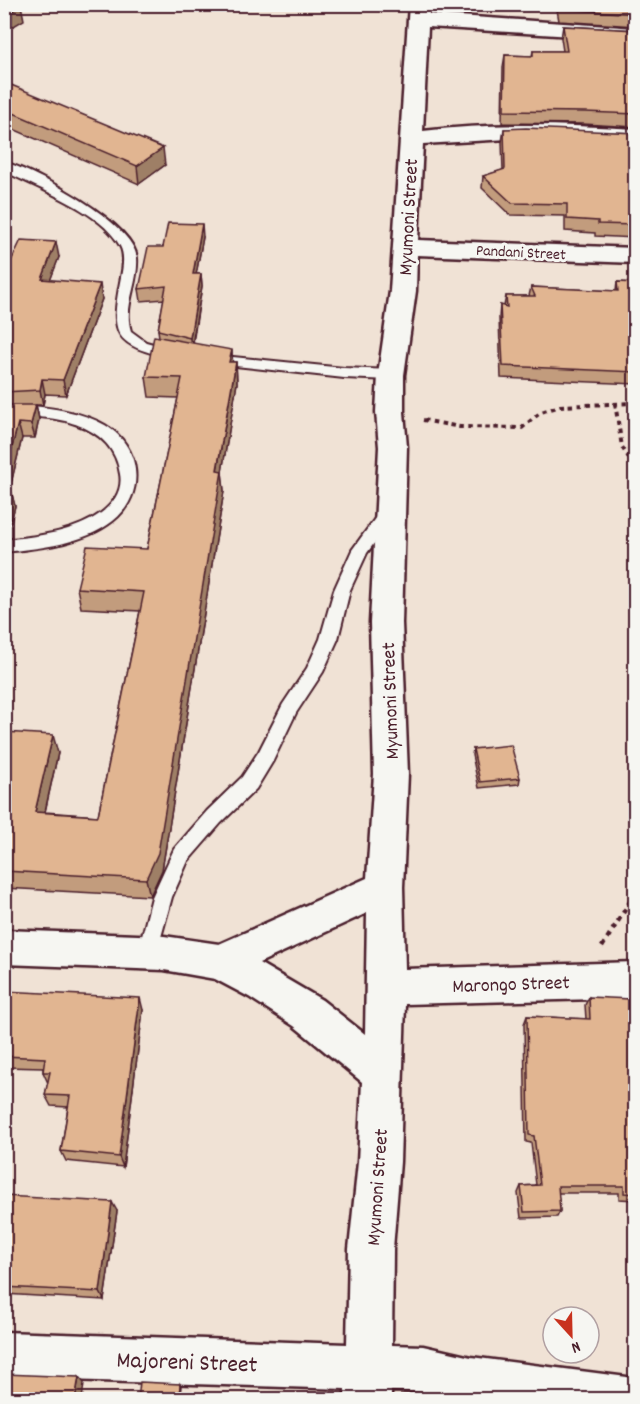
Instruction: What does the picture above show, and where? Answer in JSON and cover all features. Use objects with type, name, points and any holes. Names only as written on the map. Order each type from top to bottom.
[{"type":"street","points":[[419,12],[636,34]]},
{"type":"street","name":"Myumoni Street","points":[[368,1383],[371,1249],[379,1161],[386,987],[385,887],[392,774],[386,623],[393,447],[390,412],[391,375],[397,340],[406,248],[419,12]]},
{"type":"street","points":[[412,139],[520,130],[636,136]]},
{"type":"street","name":"Pandani Street","points":[[406,248],[506,249],[636,256]]},
{"type":"street","points":[[220,962],[385,887]]},
{"type":"street","points":[[4,947],[148,952],[220,962],[263,984],[308,1013],[381,1072]]},
{"type":"street","name":"Marongo Street","points":[[386,987],[636,980]]},
{"type":"street","name":"Majoreni Street","points":[[4,1355],[368,1383],[423,1369],[471,1380],[627,1400]]},
{"type":"lane","points":[[4,166],[89,211],[113,228],[127,245],[130,256],[121,317],[128,339],[152,350],[194,357],[344,373],[391,375]]},
{"type":"lane","points":[[4,413],[28,411],[55,413],[75,419],[110,435],[120,448],[128,466],[131,483],[128,493],[119,504],[97,524],[69,533],[4,546]]},
{"type":"lane","points":[[148,952],[162,897],[181,855],[214,817],[249,783],[266,756],[289,709],[314,672],[328,639],[342,590],[360,550],[391,509]]},
{"type":"path","points":[[615,403],[616,428],[624,454],[636,470]]},
{"type":"path","points":[[390,412],[460,427],[522,428],[550,408],[581,404],[636,403]]},
{"type":"path","points":[[577,981],[636,892]]},
{"type":"building","points":[[4,4],[19,4],[21,5],[4,16]]},
{"type":"building","points":[[560,4],[636,4],[636,14],[561,9]]},
{"type":"building","points":[[563,26],[636,30],[636,114],[504,111],[505,55],[533,56],[533,51],[567,51]]},
{"type":"building","points":[[4,82],[163,148],[137,166],[4,109]]},
{"type":"building","points":[[504,129],[636,133],[636,225],[598,224],[598,221],[567,219],[567,204],[512,203],[483,176],[505,169]]},
{"type":"building","points":[[168,223],[202,224],[193,274],[201,274],[190,338],[158,330],[166,286],[139,289],[148,247],[163,247]]},
{"type":"building","points":[[21,240],[56,242],[42,279],[100,284],[63,380],[42,379],[40,390],[4,392],[4,276]]},
{"type":"building","points":[[617,282],[636,283],[636,372],[503,366],[500,305],[507,307],[506,296],[535,296],[531,287],[618,291]]},
{"type":"building","points":[[154,336],[232,350],[229,362],[236,362],[217,470],[222,471],[158,853],[146,879],[4,871],[4,732],[53,735],[35,812],[98,816],[144,592],[77,588],[87,546],[147,549],[182,378],[146,377]]},
{"type":"building","points":[[4,405],[36,405],[31,424],[18,423],[4,479]]},
{"type":"building","points":[[4,487],[6,487],[5,491],[11,491],[4,516]]},
{"type":"building","points":[[511,745],[520,778],[480,782],[473,749]]},
{"type":"building","points":[[4,991],[140,998],[119,1157],[61,1151],[70,1096],[45,1095],[50,1072],[43,1072],[45,1058],[4,1056]]},
{"type":"building","points":[[589,997],[630,999],[636,1068],[636,1194],[624,1193],[624,1186],[558,1186],[560,1211],[524,1212],[521,1186],[540,1185],[534,1136],[529,1135],[527,1016],[590,1019]]},
{"type":"building","points":[[4,1196],[112,1202],[100,1292],[4,1287]]},
{"type":"building","points":[[4,1374],[79,1377],[75,1400],[4,1400]]},
{"type":"building","points":[[140,1382],[180,1384],[179,1400],[138,1400]]}]
